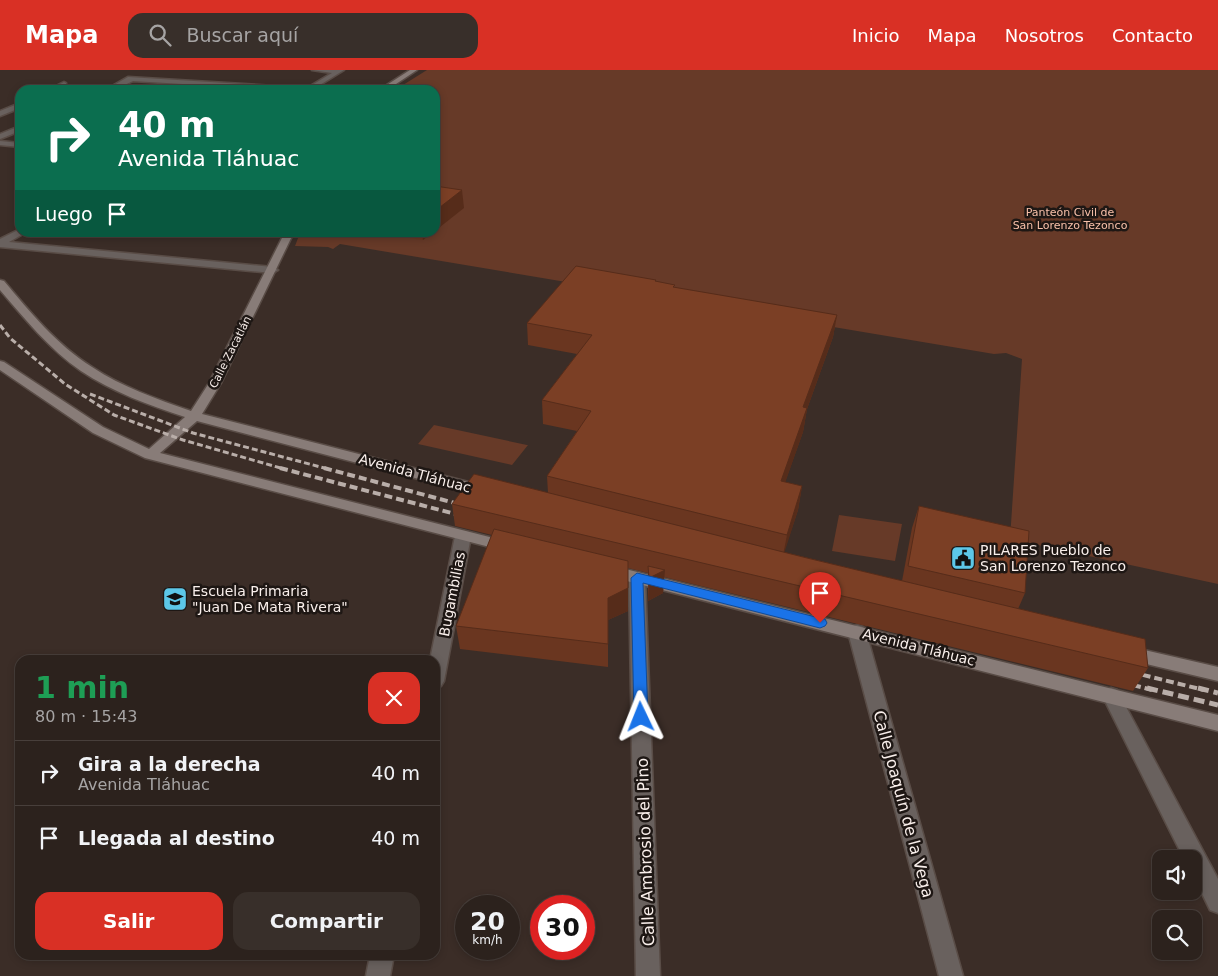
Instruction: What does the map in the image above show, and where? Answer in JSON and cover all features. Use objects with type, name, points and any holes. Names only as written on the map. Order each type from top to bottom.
[{"type":"main road","points":[[390,85],[414,70]]},
{"type":"main road","name":"Calle Zacatlán","points":[[150,455],[194,416],[215,383],[273,270],[288,237]]},
{"type":"main road","name":"Avenida Tláhuac","points":[[0,283],[56,345],[100,378],[160,404],[194,416],[495,494]]},
{"type":"main road","points":[[0,365],[98,430],[150,455],[521,550]]},
{"type":"main road","name":"Avenida Tláhuac","points":[[598,568],[1218,723]]},
{"type":"main road","points":[[1117,651],[1218,674]]},
{"type":"street","points":[[315,70],[340,71]]},
{"type":"street","points":[[317,85],[340,71]]},
{"type":"street","points":[[118,85],[131,79],[232,85]]},
{"type":"street","points":[[171,81],[171,85]]},
{"type":"street","points":[[0,114],[15,107]]},
{"type":"street","points":[[0,137],[15,130]]},
{"type":"street","points":[[0,143],[15,144]]},
{"type":"street","points":[[0,244],[15,235]]},
{"type":"street","points":[[0,244],[273,270]]},
{"type":"street","name":"Bugambilias","points":[[440,655],[463,536]]},
{"type":"street","name":"Calle Ambrosio del Pino","points":[[637,578],[648,976]]},
{"type":"street","name":"Calle Joaquín de la Vega","points":[[857,632],[951,976]]},
{"type":"street","points":[[1111,695],[1218,902]]},
{"type":"street","points":[[378,976],[381,960]]},
{"type":"green space","name":"Panteón Civil de San Lorenzo Tezonco","points":[[427,70],[1218,70],[1218,584],[1010,539],[1022,359],[1006,353],[994,354],[340,244],[333,249],[328,247],[295,246],[298,237],[440,237],[440,85],[403,85]]},
{"type":"green space","points":[[434,425],[528,445],[512,465],[418,444]]},
{"type":"green space","points":[[839,515],[902,524],[895,561],[832,551]]},
{"type":"building","points":[[440,187],[462,190],[440,207]]},
{"type":"building","points":[[576,266],[656,280],[675,285],[673,287],[837,315],[803,407],[807,408],[781,481],[802,486],[787,535],[547,476],[591,411],[542,400],[592,335],[527,323]]},
{"type":"building","points":[[474,474],[807,558],[1145,639],[1148,668],[452,504]]},
{"type":"building","points":[[919,506],[1029,531],[1025,593],[908,566]]},
{"type":"building","points":[[494,529],[628,561],[628,588],[608,598],[608,644],[456,626]]},
{"type":"building","points":[[648,566],[665,570],[649,578]]},
{"type":"railway","points":[[0,325],[10,338],[65,384],[114,415],[183,440],[284,469]]},
{"type":"railway","points":[[90,394],[193,433],[328,469]]},
{"type":"railway","points":[[280,468],[463,516]]},
{"type":"railway","points":[[324,468],[466,506]]},
{"type":"railway","points":[[1131,672],[1204,690]]},
{"type":"railway","points":[[1133,685],[1152,690]]},
{"type":"railway","points":[[1147,688],[1218,705]]},
{"type":"railway","points":[[1198,688],[1218,693]]},
{"type":"place","name":"PILARES Pueblo de San Lorenzo Tezonco","points":[[963,558]]},
{"type":"place","name":"Escuela Primaria \"Juan De Mata Rivera\"","points":[[175,599]]},
{"type":"route","points":[[641,717],[637,578],[820,623]]}]
